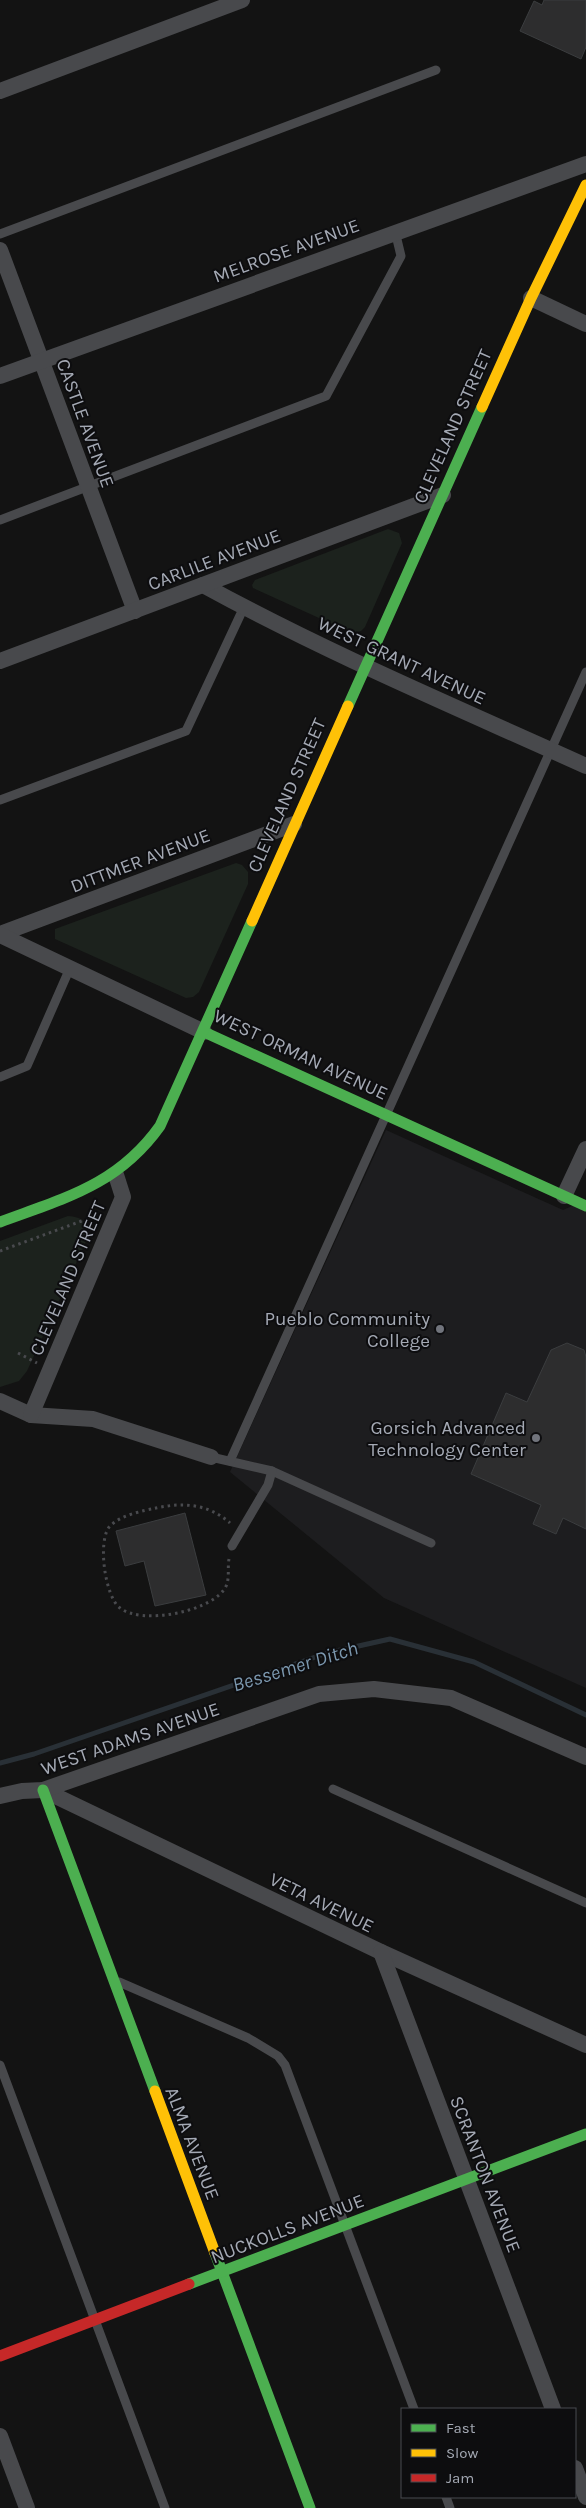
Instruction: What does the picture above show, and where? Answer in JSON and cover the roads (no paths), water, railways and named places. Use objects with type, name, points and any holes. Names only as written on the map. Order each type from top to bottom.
[{"type":"street","points":[[0,91],[242,0]]},
{"type":"street","name":"MELROSE AVENUE","points":[[0,376],[395,231],[586,164]]},
{"type":"street","name":"CLEVELAND STREET","points":[[31,1415],[123,1197],[116,1175],[149,1145],[160,1126],[204,1032],[294,824],[531,298],[586,185]]},
{"type":"street","name":"CASTLE AVENUE","points":[[0,250],[135,611]]},
{"type":"street","points":[[531,298],[586,324]]},
{"type":"street","name":"CARLILE AVENUE","points":[[0,661],[443,495]]},
{"type":"street","name":"WEST GRANT AVENUE","points":[[203,585],[366,666],[586,766]]},
{"type":"street","name":"DITTMER AVENUE","points":[[0,934],[294,824]]},
{"type":"street","name":"WEST ORMAN AVENUE","points":[[0,934],[204,1032],[586,1206]]},
{"type":"street","points":[[564,1196],[586,1148]]},
{"type":"street","points":[[0,1222],[86,1190],[116,1175]]},
{"type":"street","points":[[0,1401],[31,1415],[93,1418],[211,1457]]},
{"type":"street","name":"WEST ADAMS AVENUE","points":[[0,1796],[22,1791],[43,1790],[319,1694],[374,1689],[451,1698],[586,1757]]},
{"type":"street","name":"VETA AVENUE","points":[[43,1790],[381,1952],[586,2045]]},
{"type":"street","name":"ALMA AVENUE","points":[[43,1790],[310,2508]]},
{"type":"street","name":"SCRANTON AVENUE","points":[[381,1952],[553,2408]]},
{"type":"street","name":"NUCKOLLS AVENUE","points":[[0,2356],[586,2134]]},
{"type":"street","points":[[0,2436],[27,2508]]},
{"type":"street","points":[[576,2471],[586,2498]]},
{"type":"lane","points":[[0,234],[436,70]]},
{"type":"lane","points":[[0,520],[326,396],[401,256],[395,231]]},
{"type":"lane","points":[[0,800],[186,731],[244,607]]},
{"type":"lane","points":[[230,1461],[586,672]]},
{"type":"lane","points":[[0,1077],[28,1066],[70,968]]},
{"type":"lane","points":[[211,1457],[272,1471],[431,1543]]},
{"type":"lane","points":[[232,1546],[268,1485],[272,1471]]},
{"type":"lane","points":[[333,1789],[586,1903]]},
{"type":"lane","points":[[112,1979],[248,2038],[278,2056],[285,2065],[295,2086],[414,2408]]},
{"type":"lane","points":[[0,2066],[165,2508]]},
{"type":"waterway","name":"Bessemer Ditch","points":[[0,1763],[34,1754],[327,1653],[390,1639],[474,1662],[586,1715]]},
{"type":"place","name":"Pueblo Community College","points":[[440,1329]]},
{"type":"place","name":"Gorsich Advanced Technology Center","points":[[536,1438]]}]
